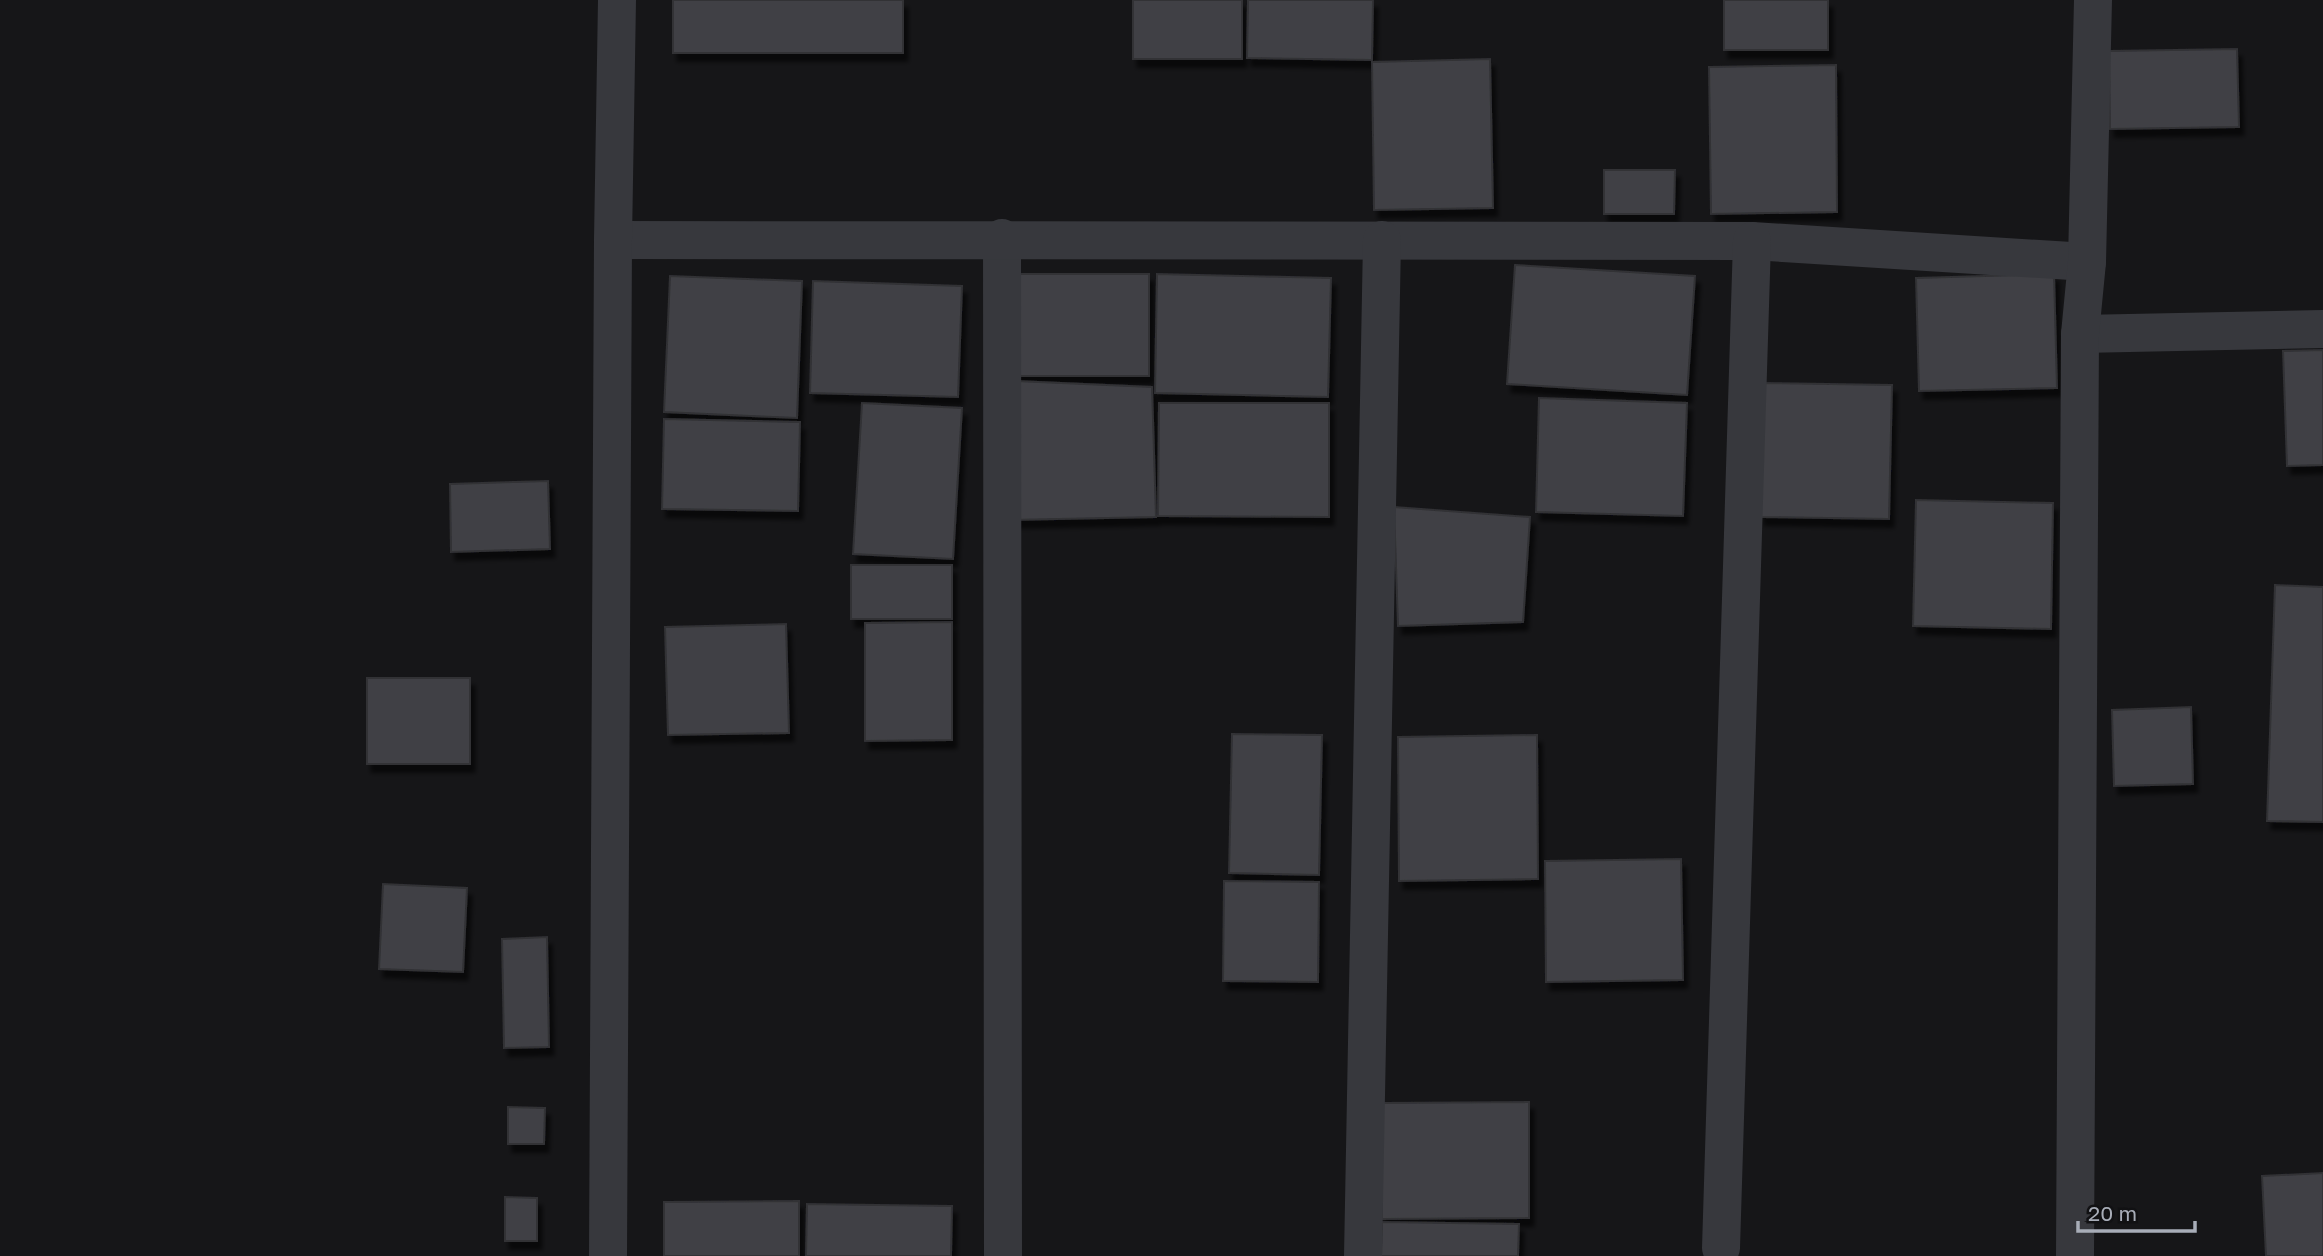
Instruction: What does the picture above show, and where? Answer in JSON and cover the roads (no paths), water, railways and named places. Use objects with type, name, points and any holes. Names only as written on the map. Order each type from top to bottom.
[{"type":"street","points":[[608,1256],[612,240],[617,0]]},
{"type":"street","points":[[2075,1256],[2080,334],[2087,262],[2092,0]]},
{"type":"street","points":[[1002,239],[1003,1256]]},
{"type":"street","points":[[612,240],[1752,241],[2087,262]]},
{"type":"street","points":[[1363,1256],[1382,240]]},
{"type":"street","points":[[1721,1248],[1752,241]]},
{"type":"street","points":[[2080,334],[2323,329]]}]
